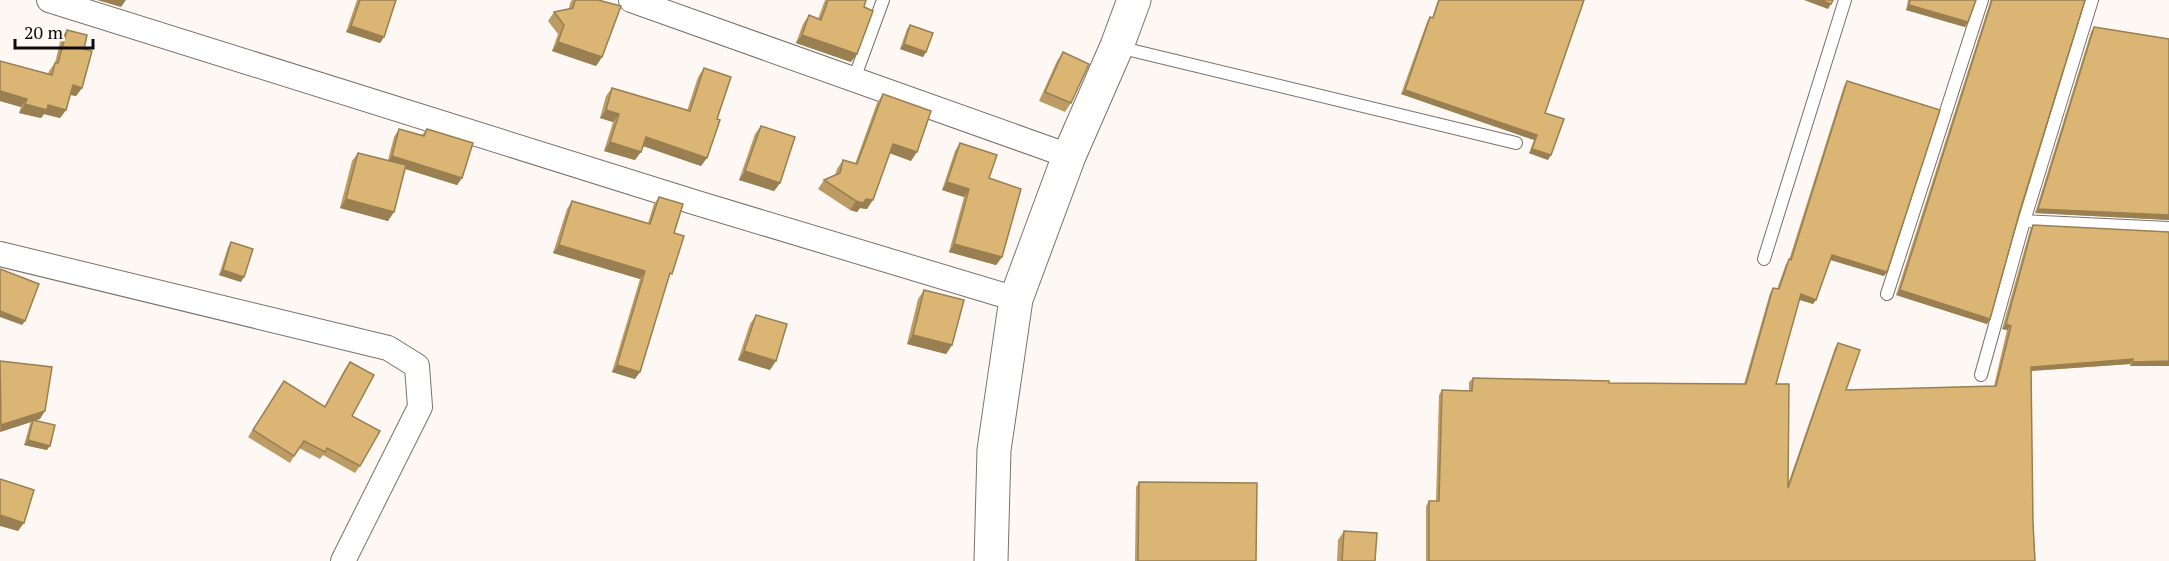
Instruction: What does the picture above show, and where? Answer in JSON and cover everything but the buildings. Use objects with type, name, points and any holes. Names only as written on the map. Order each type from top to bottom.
[{"type":"street","points":[[49,0],[697,203],[1016,299]]},
{"type":"street","points":[[631,0],[664,6],[855,79],[1070,156]]},
{"type":"street","points":[[991,561],[994,450],[1016,299],[1070,156],[1134,0]]},
{"type":"street","points":[[0,254],[388,348],[417,366],[420,407],[343,561]]},
{"type":"lane","points":[[855,79],[883,0]]},
{"type":"lane","points":[[1764,259],[1845,0]]},
{"type":"lane","points":[[1887,294],[1982,0]]},
{"type":"lane","points":[[1981,375],[2024,221],[2092,0]]},
{"type":"lane","points":[[1117,46],[1516,143]]},
{"type":"lane","points":[[2024,221],[2169,228]]}]
